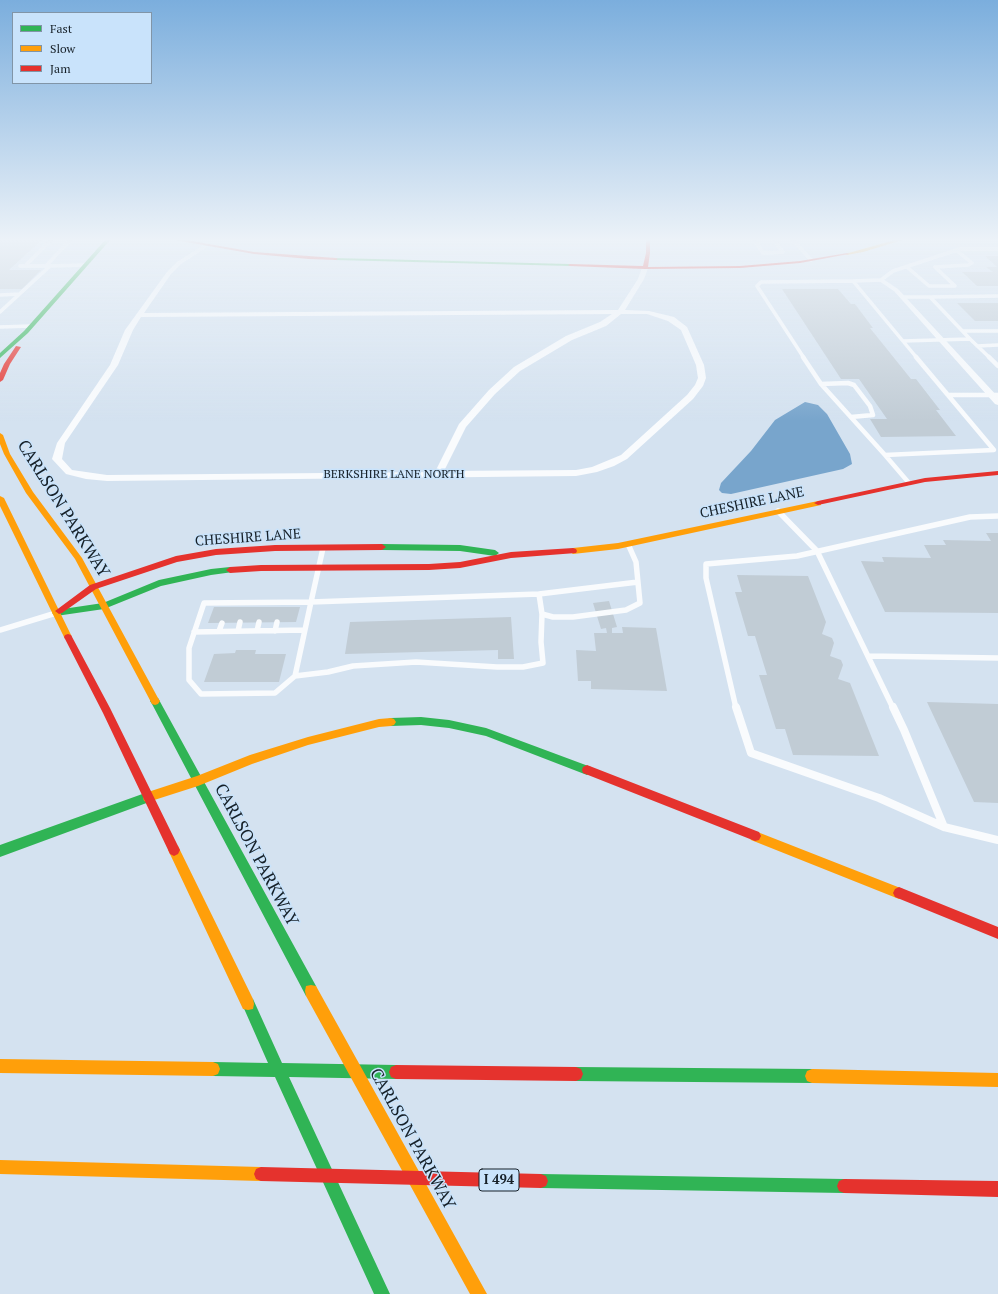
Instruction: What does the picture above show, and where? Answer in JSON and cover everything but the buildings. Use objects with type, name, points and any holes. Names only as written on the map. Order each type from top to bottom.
[{"type":"main road","points":[[0,356],[29,329],[56,299]]},
{"type":"main road","points":[[0,380],[7,364],[29,329]]},
{"type":"main road","name":"CARLSON PARKWAY","points":[[0,435],[7,454],[30,493],[78,558],[298,968],[480,1294]]},
{"type":"main road","name":"CHESHIRE LANE","points":[[56,613],[104,606],[159,583],[204,573],[261,568],[460,565],[512,555],[566,552],[628,544],[909,483],[969,475],[998,473]]},
{"type":"main road","points":[[0,498],[56,613],[107,711],[229,963],[382,1294]]},
{"type":"main road","name":"CHESHIRE LANE","points":[[56,613],[93,587],[148,567],[192,555],[254,549],[323,548],[460,548],[512,555]]},
{"type":"main road","points":[[0,851],[149,797],[198,781],[250,760],[336,733],[387,723],[421,721],[449,724],[486,732],[514,742],[686,808],[998,933]]},
{"type":"main road","points":[[0,1066],[459,1073],[901,1077],[998,1080]]},
{"type":"main road","name":"I 494","points":[[0,1167],[593,1182],[998,1188]]},
{"type":"street","points":[[139,315],[150,299]]},
{"type":"street","points":[[438,475],[462,426],[479,405],[503,381],[517,369],[543,352],[569,338],[603,324],[620,312],[628,299]]},
{"type":"street","points":[[904,299],[995,395],[998,402]]},
{"type":"street","points":[[139,315],[620,312]]},
{"type":"street","name":"BERKSHIRE LANE NORTH","points":[[139,315],[129,330],[114,365],[61,443],[58,459],[69,472],[86,476],[107,478],[567,474],[594,470],[624,457],[635,448],[694,393],[702,378],[700,365],[684,329],[675,320],[652,313],[620,312]]},
{"type":"lane","points":[[0,312],[13,299]]},
{"type":"lane","points":[[766,299],[821,384],[909,483]]},
{"type":"lane","points":[[868,299],[994,450],[885,455]]},
{"type":"lane","points":[[932,299],[998,366]]},
{"type":"lane","points":[[0,327],[29,329]]},
{"type":"lane","points":[[963,331],[998,331]]},
{"type":"lane","points":[[903,341],[970,339]]},
{"type":"lane","points":[[977,346],[998,345]]},
{"type":"lane","points":[[821,384],[848,383],[854,385],[870,406],[873,414],[850,417]]},
{"type":"lane","points":[[948,395],[995,395]]},
{"type":"lane","points":[[778,511],[817,551],[904,730],[944,827]]},
{"type":"lane","points":[[998,516],[970,517],[797,556],[706,564],[706,578],[733,699],[751,753],[879,798],[944,827],[998,840]]},
{"type":"lane","points":[[542,614],[553,617],[573,617],[626,610],[640,603],[636,562],[628,544]]},
{"type":"lane","points":[[294,676],[323,548]]},
{"type":"lane","points":[[539,594],[542,614],[541,642],[543,664],[523,667],[497,667],[416,662],[352,666],[328,672],[294,676],[275,693],[201,694],[189,680],[189,648],[204,603],[246,605],[539,594],[638,582]]},
{"type":"lane","points":[[0,630],[56,613]]},
{"type":"lane","points":[[219,632],[222,622]]},
{"type":"lane","points":[[238,631],[240,622]]},
{"type":"lane","points":[[256,631],[259,622]]},
{"type":"lane","points":[[275,631],[277,622]]},
{"type":"lane","points":[[194,632],[304,630]]},
{"type":"lane","points":[[868,656],[998,658]]},
{"type":"water","points":[[805,402],[818,405],[827,414],[850,454],[852,464],[843,469],[731,494],[722,493],[719,490],[721,483],[751,451],[775,420]]},
{"type":"traffic: fast","points":[[0,356],[26,332],[55,299]]},
{"type":"traffic: fast","points":[[382,547],[460,548],[495,553]]},
{"type":"traffic: fast","points":[[56,613],[104,606],[159,583],[211,572],[230,570]]},
{"type":"traffic: fast","points":[[155,701],[311,991]]},
{"type":"traffic: fast","points":[[391,722],[421,721],[449,724],[486,732],[587,770]]},
{"type":"traffic: fast","points":[[0,851],[148,797]]},
{"type":"traffic: fast","points":[[248,1004],[382,1294]]},
{"type":"traffic: fast","points":[[213,1069],[396,1072]]},
{"type":"traffic: fast","points":[[576,1074],[812,1076]]},
{"type":"traffic: fast","points":[[541,1181],[844,1186]]},
{"type":"traffic: slow","points":[[0,435],[7,454],[30,493],[78,558],[155,701]]},
{"type":"traffic: slow","points":[[0,498],[68,637]]},
{"type":"traffic: slow","points":[[573,551],[618,546],[818,503]]},
{"type":"traffic: slow","points":[[148,797],[198,781],[250,760],[308,741],[379,723],[391,722]]},
{"type":"traffic: slow","points":[[755,836],[899,893]]},
{"type":"traffic: slow","points":[[174,850],[248,1004]]},
{"type":"traffic: slow","points":[[311,991],[479,1294]]},
{"type":"traffic: slow","points":[[0,1066],[213,1069]]},
{"type":"traffic: slow","points":[[812,1076],[998,1080]]},
{"type":"traffic: slow","points":[[0,1167],[261,1174]]},
{"type":"traffic: jam","points":[[0,380],[7,364],[18,347]]},
{"type":"traffic: jam","points":[[818,503],[925,480],[998,473]]},
{"type":"traffic: jam","points":[[59,611],[93,587],[176,559],[216,552],[275,548],[382,547]]},
{"type":"traffic: jam","points":[[230,570],[261,568],[429,567],[460,565],[511,555],[573,551]]},
{"type":"traffic: jam","points":[[68,637],[107,711],[174,850]]},
{"type":"traffic: jam","points":[[587,770],[755,836]]},
{"type":"traffic: jam","points":[[899,893],[998,933]]},
{"type":"traffic: jam","points":[[396,1072],[576,1074]]},
{"type":"traffic: jam","points":[[261,1174],[541,1181]]},
{"type":"traffic: jam","points":[[844,1186],[998,1189]]}]
